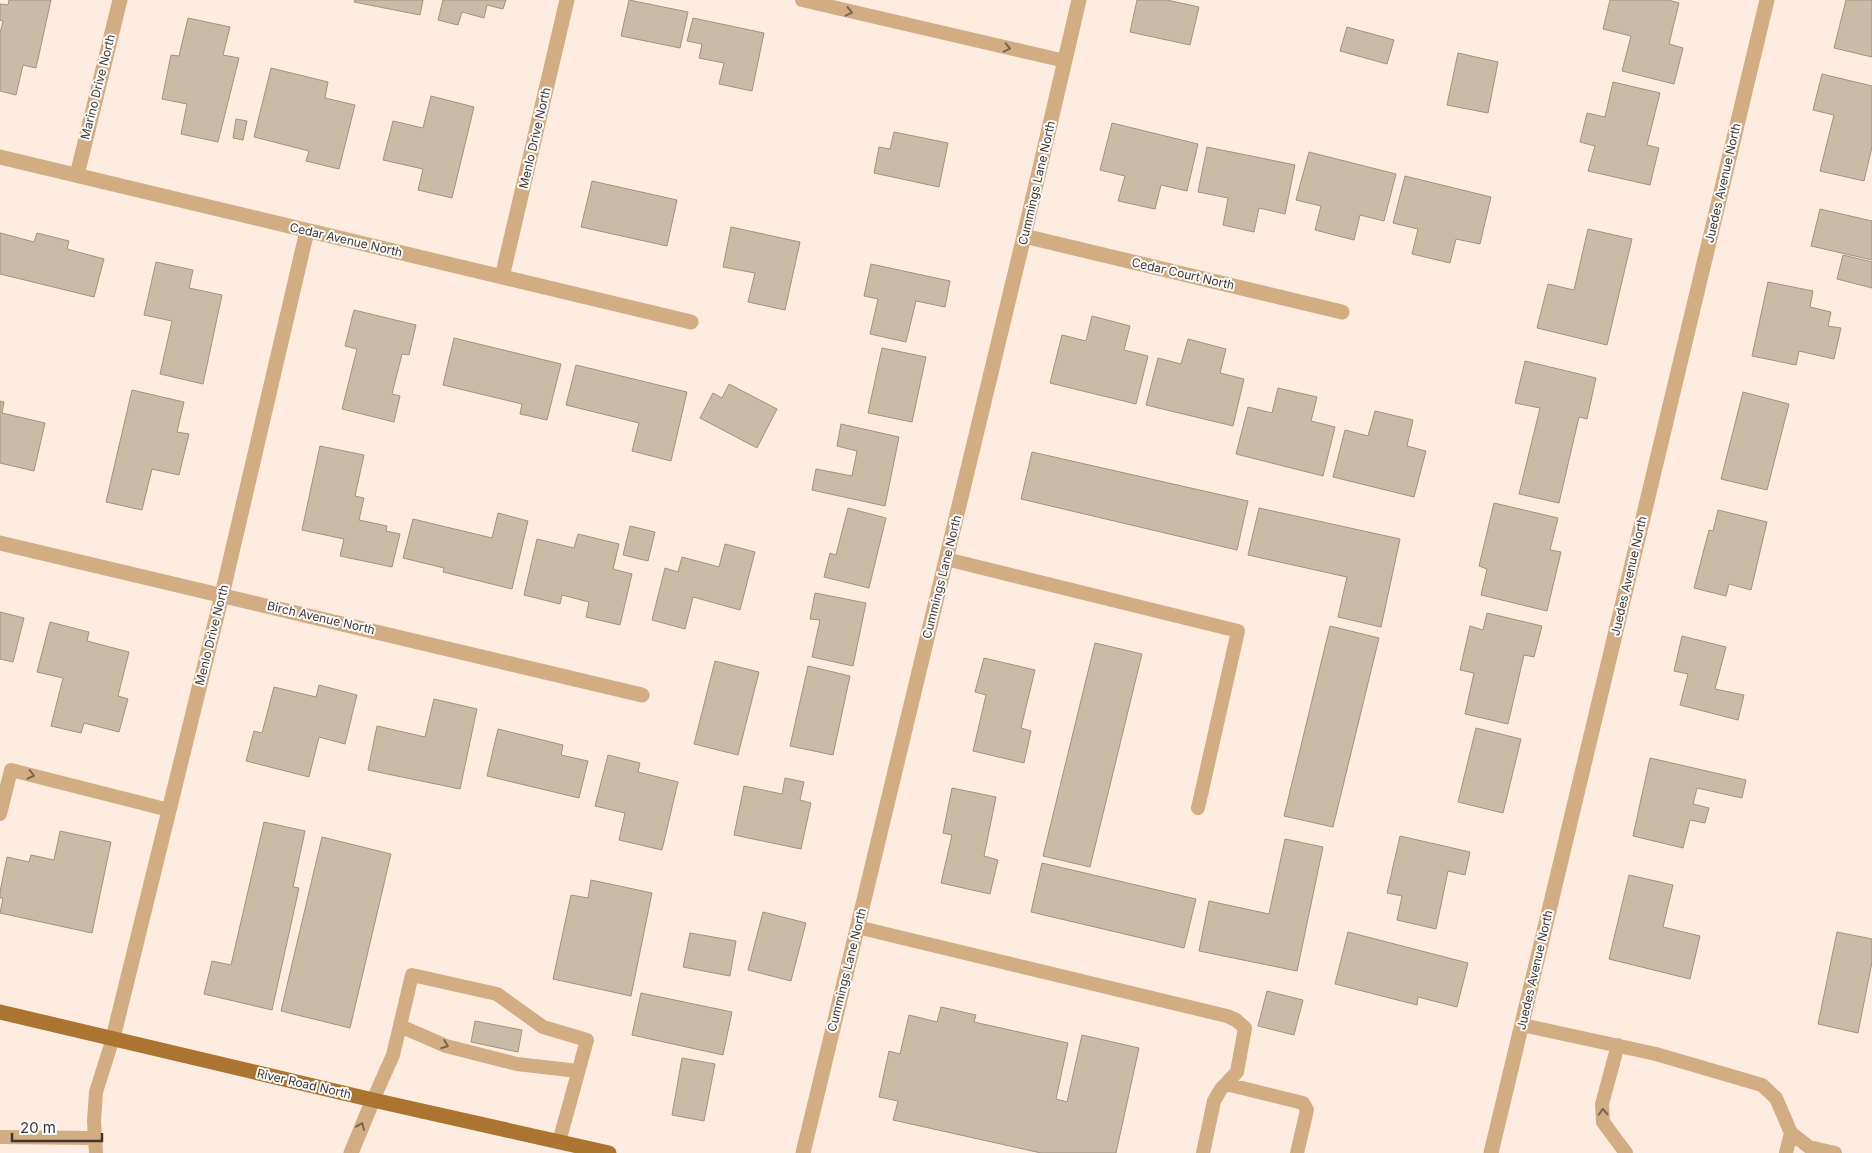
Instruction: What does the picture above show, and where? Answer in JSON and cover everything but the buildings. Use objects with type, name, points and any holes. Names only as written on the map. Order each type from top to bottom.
[{"type":"main road","name":"River Road North","points":[[0,1012],[373,1100],[609,1153]]},
{"type":"street","name":"Marino Drive North","points":[[77,175],[120,0]]},
{"type":"street","name":"Menlo Drive North","points":[[502,277],[567,0]]},
{"type":"street","name":"Cummings Lane North","points":[[803,1153],[1066,61],[1079,0]]},
{"type":"street","name":"Juedes Avenue North","points":[[1491,1153],[1767,0]]},
{"type":"street","name":"Cedar Avenue North","points":[[0,157],[692,322]]},
{"type":"street","name":"Menlo Drive North","points":[[113,1038],[222,595],[307,231]]},
{"type":"street","name":"Cedar Court North","points":[[1024,236],[1342,312]]},
{"type":"street","name":"Birch Avenue North","points":[[0,543],[642,695]]},
{"type":"street","points":[[350,1153],[373,1100]]},
{"type":"lane","points":[[802,0],[1066,61]]},
{"type":"lane","points":[[946,559],[1238,631],[1198,808]]},
{"type":"lane","points":[[0,814],[11,770],[170,810]]},
{"type":"lane","points":[[857,927],[1227,1016],[1236,1020],[1245,1028],[1237,1072],[1214,1101],[1203,1153]]},
{"type":"lane","points":[[373,1100],[393,1055],[412,975],[497,994],[542,1028],[587,1040],[559,1142]]},
{"type":"lane","points":[[1522,1025],[1656,1054],[1762,1085],[1776,1098],[1791,1133],[1809,1147],[1835,1153]]},
{"type":"lane","points":[[400,1026],[446,1046],[517,1064],[578,1071]]},
{"type":"lane","points":[[96,1153],[94,1121],[96,1092],[113,1038]]},
{"type":"lane","points":[[1618,1045],[1602,1104],[1604,1122],[1626,1153]]},
{"type":"lane","points":[[1226,1084],[1303,1103],[1307,1110],[1297,1153]]},
{"type":"lane","points":[[1786,1153],[1791,1133]]},
{"type":"lane","points":[[6,1137],[95,1138]]}]
